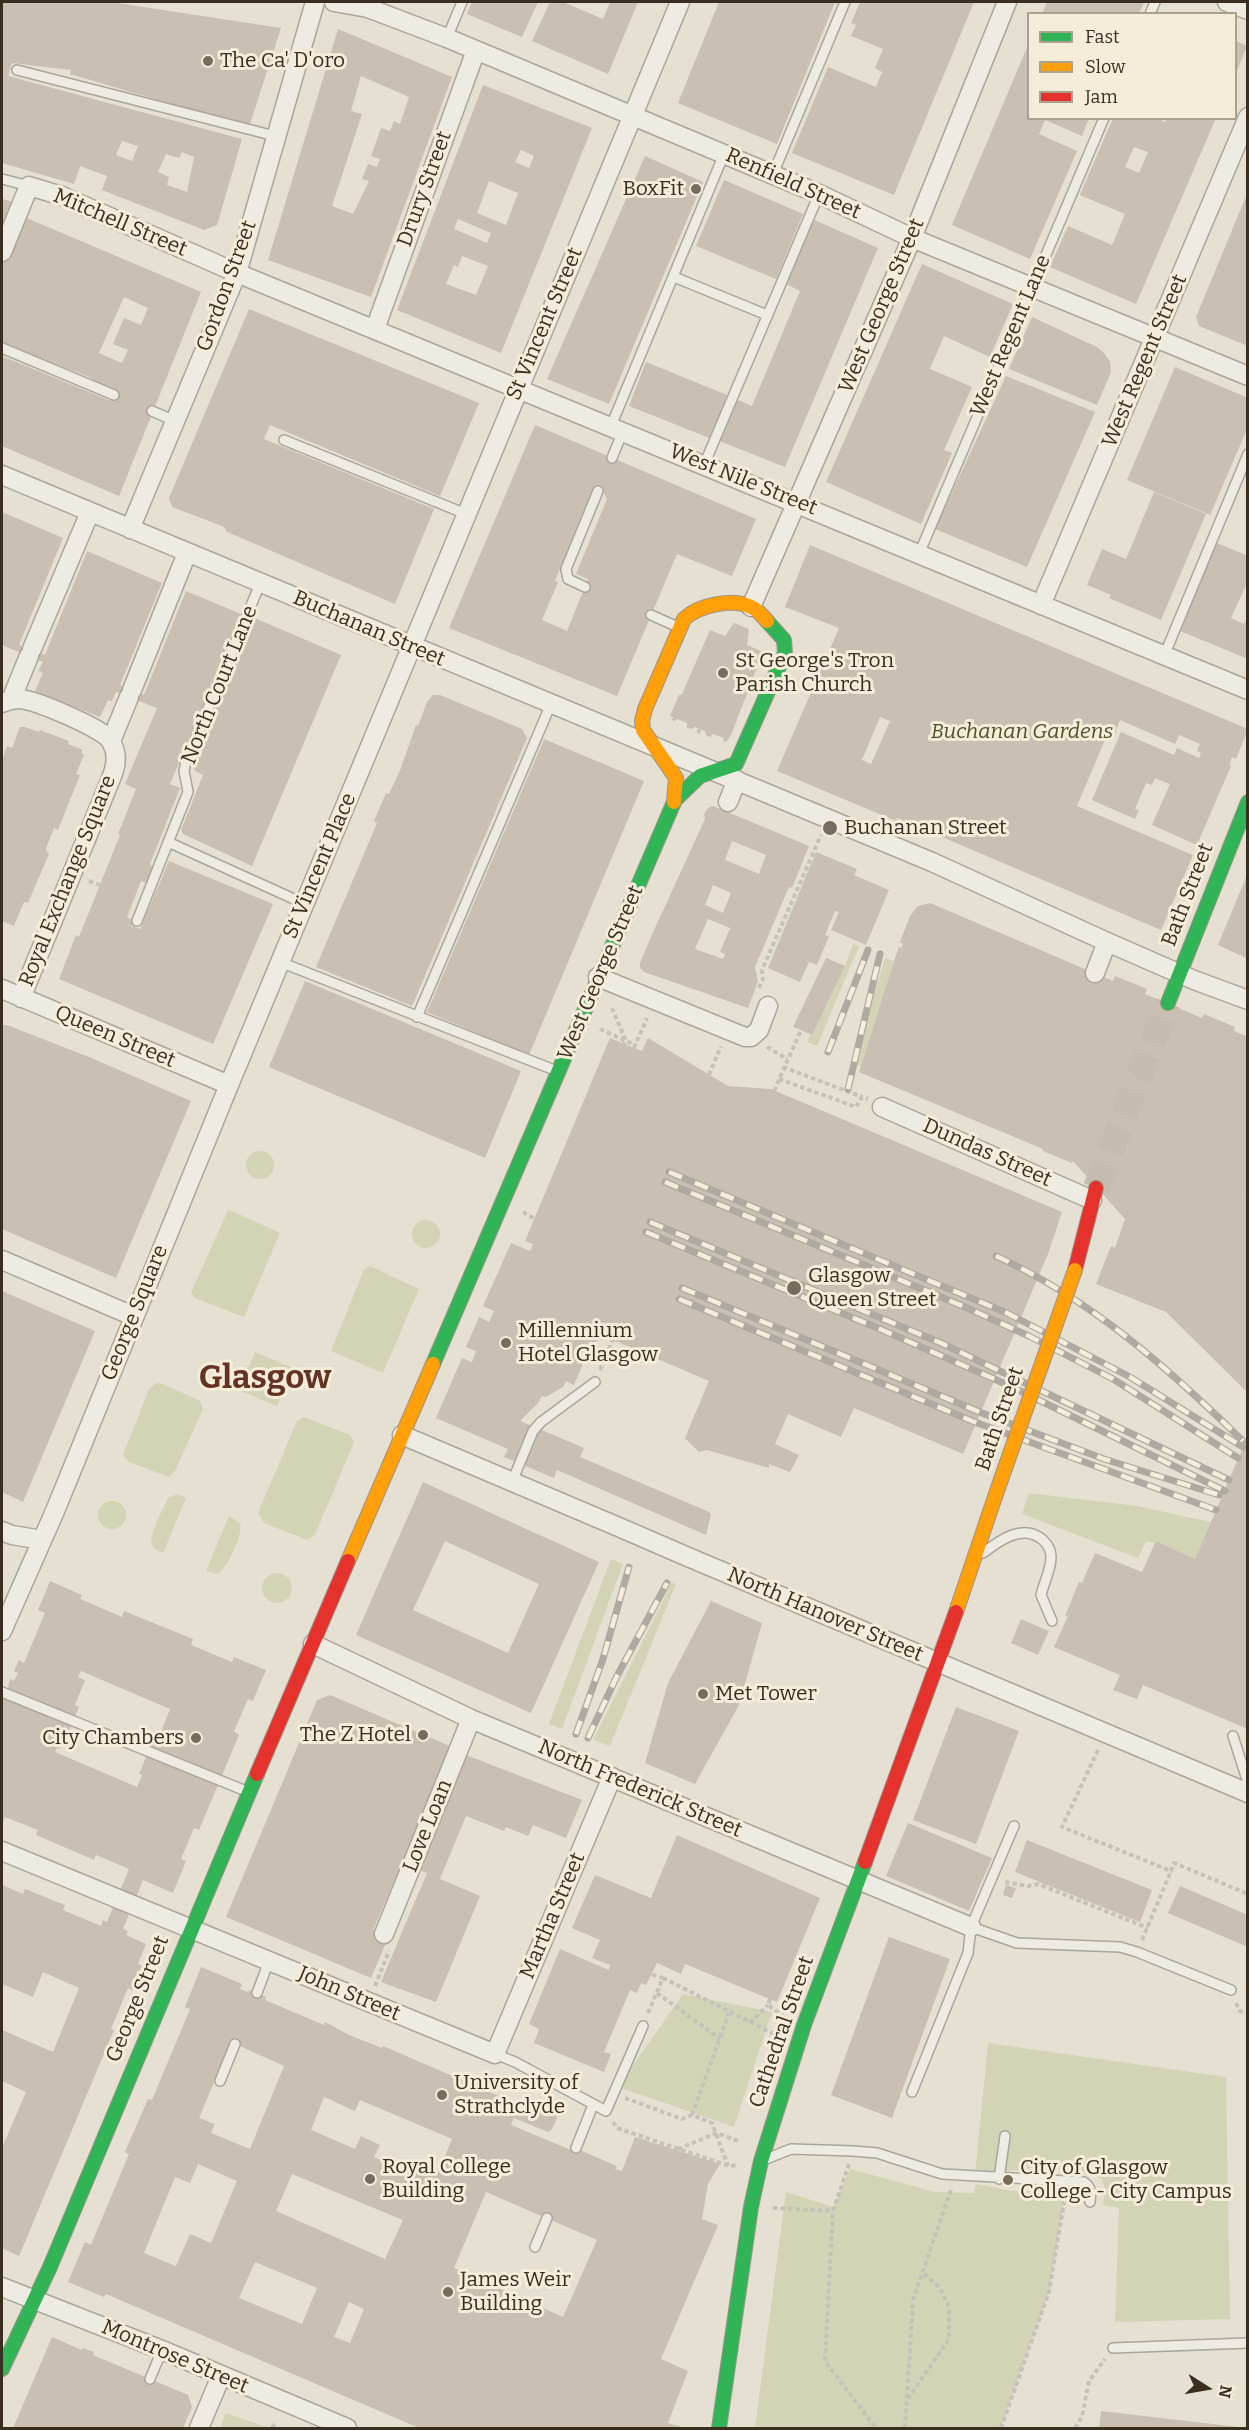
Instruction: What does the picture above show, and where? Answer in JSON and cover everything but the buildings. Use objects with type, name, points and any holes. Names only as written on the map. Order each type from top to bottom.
[{"type":"street","name":"Gordon Street","points":[[130,529],[237,273],[315,2]]},
{"type":"street","name":"Renfield Street","points":[[334,2],[359,6],[447,38],[773,174],[912,238],[1248,376]]},
{"type":"street","name":"St Vincent Street","points":[[411,647],[680,2]]},
{"type":"street","name":"West George Street","points":[[751,607],[912,238],[1007,2]]},
{"type":"street","points":[[1227,2],[1248,10]]},
{"type":"street","name":"Drury Street","points":[[375,328],[476,50]]},
{"type":"street","name":"West Regent Street","points":[[1041,605],[1248,117]]},
{"type":"street","points":[[2,252],[29,186]]},
{"type":"street","name":"Mitchell Street","points":[[29,186],[62,196],[237,273]]},
{"type":"street","name":"West Nile Street","points":[[237,273],[1248,690]]},
{"type":"street","name":"Buchanan Street","points":[[2,475],[828,819],[932,858],[1107,942],[1179,974],[1248,1000]]},
{"type":"street","points":[[6,702],[31,653],[90,512]]},
{"type":"street","points":[[6,702],[21,699],[36,703],[101,731],[111,741],[187,553]]},
{"type":"street","points":[[728,604],[751,607],[784,640],[786,647],[736,764],[726,770],[703,775],[696,779],[675,800],[676,778],[647,739],[643,730],[642,721],[645,709],[689,612],[728,604]]},
{"type":"street","name":"St Vincent Place","points":[[229,1085],[411,647]]},
{"type":"street","name":"Royal Exchange Square","points":[[21,998],[114,770],[115,757],[111,741]]},
{"type":"street","points":[[728,802],[736,780]]},
{"type":"street","name":"West George Street","points":[[402,1435],[675,800]]},
{"type":"street","name":"Bath Street","points":[[1168,1003],[1236,842],[1248,802]]},
{"type":"street","points":[[1095,973],[1107,942]]},
{"type":"street","points":[[598,977],[727,1032],[751,1037],[759,1030],[768,1006]]},
{"type":"street","name":"Queen Street","points":[[2,989],[229,1085]]},
{"type":"street","name":"George Square","points":[[2,1631],[42,1540],[229,1085]]},
{"type":"street","name":"Dundas Street","points":[[882,1107],[1094,1194]]},
{"type":"street","name":"Bath Street","points":[[939,1664],[1075,1270],[1094,1194]]},
{"type":"street","points":[[2,1260],[133,1316]]},
{"type":"street","points":[[313,1644],[402,1435]]},
{"type":"street","name":"North Hanover Street","points":[[402,1435],[1248,1793]]},
{"type":"street","points":[[2,1530],[12,1535],[42,1540]]},
{"type":"street","name":"North Frederick Street","points":[[313,1644],[471,1719],[970,1927]]},
{"type":"street","name":"George Street","points":[[2,2369],[82,2192],[190,1929],[313,1644]]},
{"type":"street","name":"Cathedral Street","points":[[719,2428],[751,2207],[761,2161],[804,2025],[939,1664]]},
{"type":"street","name":"Love Loan","points":[[384,1934],[471,1719]]},
{"type":"street","name":"Martha Street","points":[[495,2054],[612,1777]]},
{"type":"street","name":"John Street","points":[[2,1851],[495,2054]]},
{"type":"street","name":"Montrose Street","points":[[2,2287],[162,2350],[347,2428]]},
{"type":"street","points":[[199,2428],[221,2376]]},
{"type":"lane","points":[[447,38],[462,2]]},
{"type":"lane","points":[[773,174],[846,2]]},
{"type":"lane","points":[[17,70],[275,136]]},
{"type":"lane","name":"West Regent Lane","points":[[919,554],[1103,120]]},
{"type":"lane","points":[[612,458],[617,429],[674,277],[724,154]]},
{"type":"lane","name":"Mitchell Street","points":[[2,179],[29,186]]},
{"type":"lane","points":[[704,465],[819,194]]},
{"type":"lane","points":[[674,277],[767,315]]},
{"type":"lane","points":[[2,348],[114,395]]},
{"type":"lane","points":[[152,411],[175,421]]},
{"type":"lane","points":[[284,440],[466,514]]},
{"type":"lane","points":[[1164,656],[1248,454]]},
{"type":"lane","points":[[585,587],[568,579],[566,569],[598,491]]},
{"type":"lane","name":"North Court Lane","points":[[137,921],[188,792],[184,771],[186,761],[260,584]]},
{"type":"lane","points":[[651,615],[680,628]]},
{"type":"lane","points":[[417,1017],[551,704]]},
{"type":"lane","points":[[168,842],[305,904]]},
{"type":"lane","points":[[280,962],[559,1071]]},
{"type":"lane","points":[[512,1482],[533,1431],[541,1422],[595,1382]]},
{"type":"lane","points":[[974,1559],[1008,1535],[1025,1533],[1042,1539],[1051,1553],[1051,1561],[1041,1594],[1052,1621]]},
{"type":"lane","points":[[2,1692],[249,1792]]},
{"type":"lane","points":[[1233,1736],[1248,1784]]},
{"type":"lane","points":[[912,2092],[968,1953],[970,1927],[1014,1826]]},
{"type":"lane","points":[[970,1927],[1017,1943],[1049,1946],[1107,1946],[1137,1952],[1231,1990]]},
{"type":"lane","points":[[257,1993],[269,1961]]},
{"type":"lane","points":[[606,2111],[643,2026]]},
{"type":"lane","points":[[220,2081],[235,2044]]},
{"type":"lane","name":"John Street","points":[[495,2054],[515,2062],[606,2111]]},
{"type":"lane","points":[[576,2148],[593,2105]]},
{"type":"lane","points":[[999,2178],[1005,2136]]},
{"type":"lane","points":[[761,2161],[791,2149],[877,2153],[942,2174],[1084,2182],[1089,2186],[1091,2192],[1090,2202]]},
{"type":"lane","points":[[535,2247],[547,2218]]},
{"type":"lane","points":[[1113,2349],[1248,2343]]},
{"type":"lane","points":[[150,2379],[162,2350]]},
{"type":"path","points":[[768,1006],[754,1000],[763,979],[762,970],[828,819]]},
{"type":"path","points":[[774,1091],[801,1030]]},
{"type":"path","points":[[709,1075],[727,1032]]},
{"type":"path","points":[[1074,1032],[1118,1064],[1187,1123],[1248,1204]]},
{"type":"path","points":[[610,1034],[635,1046],[639,1038]]},
{"type":"path","points":[[783,1067],[882,1107]]},
{"type":"path","points":[[779,1079],[856,1107],[862,1097]]},
{"type":"path","points":[[595,1382],[626,1310]]},
{"type":"path","points":[[1106,1733],[1062,1827],[1171,1871]]},
{"type":"path","points":[[1137,1952],[1174,1863],[1248,1894]]},
{"type":"path","points":[[1006,1882],[1028,1886],[1038,1884],[1148,1928]]},
{"type":"path","points":[[378,1979],[386,1960]]},
{"type":"path","points":[[651,1974],[774,2034]]},
{"type":"path","points":[[643,2026],[663,1978]]},
{"type":"path","points":[[657,1993],[720,2039]]},
{"type":"path","points":[[750,2023],[768,2005],[770,1999]]},
{"type":"path","points":[[768,2005],[780,2016]]},
{"type":"path","points":[[1240,2011],[1248,2014]]},
{"type":"path","points":[[614,2093],[682,2120],[692,2115],[729,2013]]},
{"type":"path","points":[[606,2111],[617,2128],[729,2166],[761,2161]]},
{"type":"path","points":[[692,2115],[712,2122],[729,2166]]},
{"type":"path","points":[[677,2149],[717,2133],[738,2141]]},
{"type":"path","points":[[853,2151],[833,2211],[825,2361],[876,2428]]},
{"type":"path","points":[[905,2428],[914,2300],[956,2174]]},
{"type":"path","points":[[1001,2428],[1050,2292],[1064,2202]]},
{"type":"path","points":[[751,2207],[833,2211]]},
{"type":"path","points":[[906,2401],[949,2339],[949,2307],[940,2288],[922,2272]]},
{"type":"path","points":[[1075,2428],[1082,2417],[1089,2381],[1113,2349]]},
{"type":"path","points":[[272,2428],[275,2423]]},
{"type":"green space","points":[[853,944],[859,946],[817,1046],[807,1042],[845,966]]},
{"type":"green space","points":[[885,958],[894,961],[861,1066],[853,1063]]},
{"type":"green space","points":[[260,1151],[270,1155],[274,1165],[270,1175],[260,1179],[250,1175],[246,1165],[250,1155]]},
{"type":"green space","points":[[228,1210],[280,1233],[244,1317],[195,1298],[191,1293]]},
{"type":"green space","points":[[426,1220],[436,1224],[440,1234],[436,1244],[426,1248],[416,1244],[412,1234],[416,1224]]},
{"type":"green space","points":[[370,1266],[419,1289],[383,1373],[331,1351],[364,1270]]},
{"type":"green space","points":[[255,1352],[293,1368],[277,1406],[239,1390]]},
{"type":"green space","points":[[156,1383],[200,1401],[203,1409],[175,1471],[169,1477],[129,1462],[123,1455],[149,1389]]},
{"type":"green space","points":[[304,1417],[350,1435],[354,1442],[315,1535],[307,1540],[264,1523],[258,1513],[297,1421]]},
{"type":"green space","points":[[1029,1493],[1137,1506],[1211,1522],[1195,1559],[1156,1541],[1155,1543],[1146,1541],[1138,1558],[1022,1514]]},
{"type":"green space","points":[[178,1494],[186,1498],[163,1553],[153,1546],[152,1534],[168,1498]]},
{"type":"green space","points":[[112,1501],[122,1505],[126,1515],[122,1525],[112,1529],[102,1525],[98,1515],[102,1505]]},
{"type":"green space","points":[[229,1516],[240,1523],[241,1528],[234,1551],[217,1574],[206,1571]]},
{"type":"green space","points":[[611,1559],[623,1564],[562,1729],[549,1724]]},
{"type":"green space","points":[[277,1573],[283,1574],[291,1582],[291,1594],[283,1602],[277,1603],[271,1602],[263,1594],[262,1588],[263,1582],[271,1574]]},
{"type":"green space","points":[[672,1583],[676,1584],[610,1746],[593,1740]]},
{"type":"green space","points":[[683,1994],[772,2012],[734,2127],[618,2087]]},
{"type":"green space","points":[[988,2043],[1226,2077],[1230,2319],[1115,2322],[1119,2208],[1103,2205],[1105,2190],[1102,2179],[1090,2174],[1059,2169],[975,2173]]},
{"type":"green space","points":[[850,2169],[935,2192],[974,2193],[976,2184],[1013,2191],[1066,2191],[1049,2292],[1001,2428],[755,2428],[786,2192],[833,2207]]},
{"type":"green space","points":[[226,2413],[269,2428],[220,2428]]},
{"type":"tunnel","points":[[1096,1188],[1168,1003]]},
{"type":"railway","points":[[828,1052],[868,950]]},
{"type":"railway","points":[[848,1089],[880,954]]},
{"type":"railway","points":[[669,1172],[1007,1313],[1130,1377],[1243,1447]]},
{"type":"railway","points":[[665,1182],[1029,1336],[1113,1379],[1238,1458]]},
{"type":"railway","points":[[650,1222],[941,1343],[1229,1480]]},
{"type":"railway","points":[[646,1232],[1008,1385],[1225,1491]]},
{"type":"railway","points":[[996,1256],[1065,1293],[1097,1315],[1186,1387],[1243,1441]]},
{"type":"railway","points":[[682,1288],[982,1413],[1104,1459],[1219,1495]]},
{"type":"railway","points":[[679,1299],[972,1421],[1216,1510]]},
{"type":"railway","points":[[576,1734],[603,1659],[629,1567]]},
{"type":"railway","points":[[588,1738],[617,1676],[667,1583]]},
{"type":"traffic: fast","points":[[675,800],[700,776],[736,764],[785,653],[784,640],[767,621]]},
{"type":"traffic: fast","points":[[433,1364],[674,802]]},
{"type":"traffic: fast","points":[[1168,1003],[1248,802]]},
{"type":"traffic: fast","points":[[2,2369],[50,2267],[257,1774]]},
{"type":"traffic: fast","points":[[719,2428],[751,2207],[761,2161],[804,2025],[865,1862]]},
{"type":"traffic: slow","points":[[674,802],[676,778],[643,730],[642,721],[684,619],[707,606],[736,603],[755,609],[767,621]]},
{"type":"traffic: slow","points":[[998,1488],[1075,1270]]},
{"type":"traffic: slow","points":[[348,1561],[433,1364]]},
{"type":"traffic: slow","points":[[956,1612],[998,1488]]},
{"type":"traffic: jam","points":[[1075,1270],[1096,1188]]},
{"type":"traffic: jam","points":[[257,1774],[348,1561]]},
{"type":"traffic: jam","points":[[865,1862],[956,1612]]},
{"type":"place","name":"The Ca' D'oro","points":[[208,61]]},
{"type":"place","name":"BoxFit","points":[[696,189]]},
{"type":"place","name":"St George's Tron Parish Church","points":[[723,673]]},
{"type":"place","name":"Buchanan Street","points":[[830,828]]},
{"type":"place","name":"Glasgow Queen Street","points":[[794,1288]]},
{"type":"place","name":"Millennium Hotel Glasgow","points":[[506,1343]]},
{"type":"place","name":"Met Tower","points":[[703,1694]]},
{"type":"place","name":"The Z Hotel","points":[[423,1735]]},
{"type":"place","name":"City Chambers","points":[[196,1738]]},
{"type":"place","name":"University of Strathclyde","points":[[442,2095]]},
{"type":"place","name":"Royal College Building","points":[[370,2179]]},
{"type":"place","name":"City of Glasgow College - City Campus","points":[[1008,2180]]},
{"type":"place","name":"James Weir Building","points":[[448,2292]]},
{"type":"district","name":"Glasgow","points":[[265,1379]]},
{"type":"park label","name":"Buchanan Gardens","points":[[1022,732]]}]
